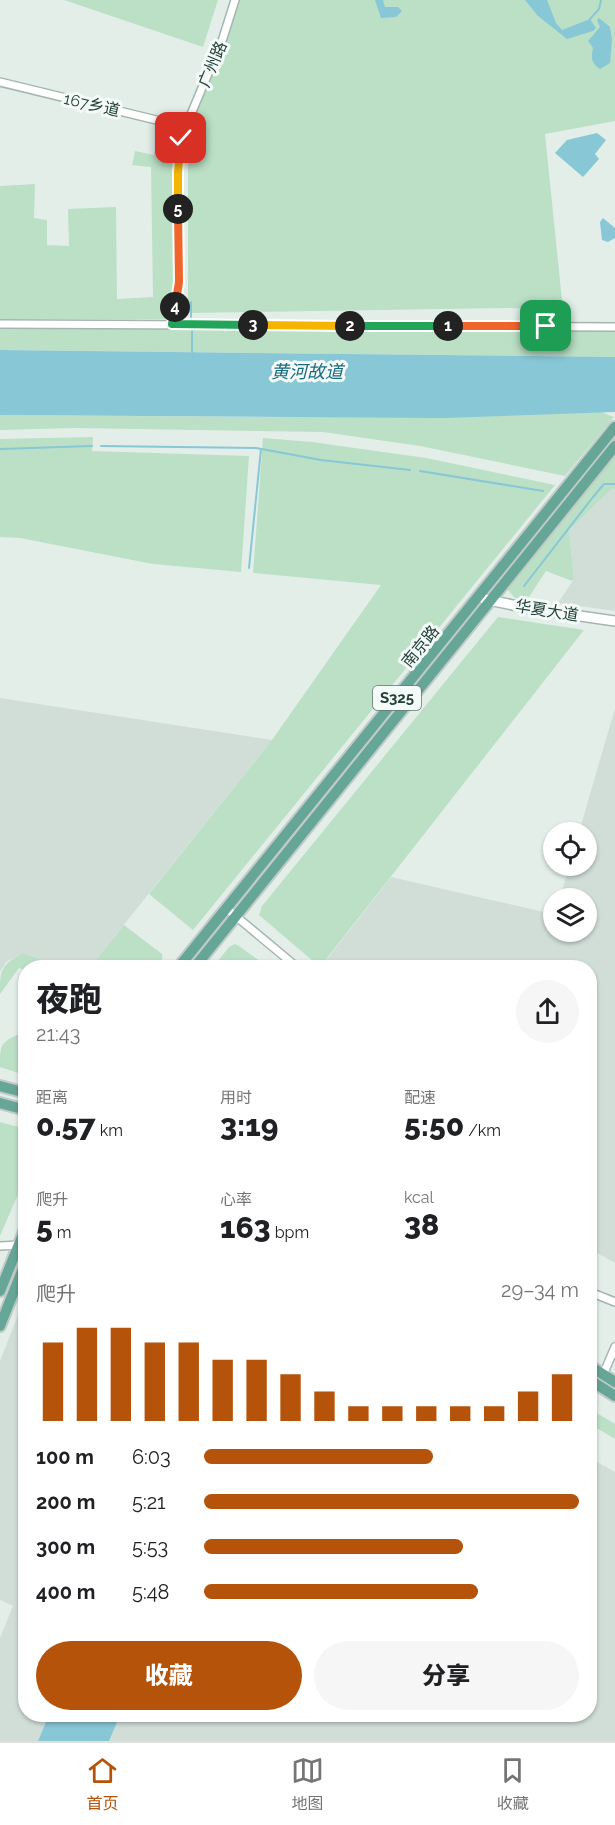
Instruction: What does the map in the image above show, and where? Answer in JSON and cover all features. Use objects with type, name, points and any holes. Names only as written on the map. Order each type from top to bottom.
[{"type":"main road","name":"南京路","points":[[200,960],[484,599],[566,485],[615,427]]},
{"type":"main road","name":"南京路","points":[[184,960],[484,599],[615,446]]},
{"type":"main road","points":[[0,1086],[18,1091]]},
{"type":"main road","points":[[0,1104],[18,1108]]},
{"type":"main road","points":[[0,1291],[18,1247]]},
{"type":"main road","points":[[0,1326],[18,1280]]},
{"type":"main road","points":[[597,1371],[615,1382]]},
{"type":"main road","points":[[597,1384],[615,1396]]},
{"type":"street","name":"广州路","points":[[172,324],[179,282],[178,172],[181,138],[223,38],[235,0]]},
{"type":"street","name":"167乡道","points":[[0,82],[185,127]]},
{"type":"street","points":[[0,324],[615,327]]},
{"type":"street","name":"华夏大道","points":[[484,599],[615,621]]},
{"type":"street","points":[[226,908],[288,960]]},
{"type":"street","points":[[0,1246],[18,1245]]},
{"type":"street","points":[[597,1295],[615,1302]]},
{"type":"street","points":[[603,1375],[615,1347]]},
{"type":"shaded area","points":[[612,489],[615,489],[615,611],[558,603],[574,579],[569,530]]},
{"type":"shaded area","points":[[0,698],[272,740],[96,960],[42,960],[23,953],[6,962],[0,972]]},
{"type":"shaded area","points":[[615,708],[615,1263],[597,1253],[597,960],[326,960],[391,877],[543,912],[543,942],[597,942],[597,888],[563,888],[566,876],[597,876],[597,822],[582,822]]},
{"type":"shaded area","points":[[18,1315],[18,1722],[597,1722],[597,1462],[615,1472],[615,1741],[0,1741],[0,1638],[13,1606],[0,1600],[0,1361]]},
{"type":"green space","points":[[64,0],[218,0],[203,47]]},
{"type":"green space","points":[[238,0],[615,0],[615,121],[545,134],[563,310],[506,308],[188,313],[188,136],[192,120],[231,27]]},
{"type":"green space","points":[[160,128],[177,132],[174,199],[175,280],[167,319],[0,319],[0,186],[35,184],[34,218],[47,220],[47,245],[69,246],[68,209],[116,207],[117,299],[153,297],[151,167],[132,165],[135,151],[154,155]]},
{"type":"green space","points":[[0,327],[615,330],[615,357],[0,350]]},
{"type":"green space","points":[[601,412],[614,417],[565,476],[420,446],[323,432],[76,428],[0,430],[0,415],[272,417]]},
{"type":"green space","points":[[93,437],[92,451],[249,456],[241,572],[153,564],[20,538],[0,537],[0,439]]},
{"type":"green space","points":[[263,438],[312,442],[426,458],[555,485],[193,930],[149,894],[272,740],[381,585],[253,573]]},
{"type":"green space","points":[[615,451],[615,489],[612,489],[569,530],[574,579],[572,581],[546,571],[527,600],[515,598],[508,590],[508,585]]},
{"type":"green space","points":[[498,617],[584,630],[325,960],[312,960],[259,915],[262,906]]},
{"type":"green space","points":[[124,925],[162,954],[161,960],[96,960]]},
{"type":"green space","points":[[235,944],[258,960],[219,960],[229,947]]},
{"type":"green space","points":[[23,953],[42,960],[18,960],[18,969],[0,994],[1,973],[10,961]]},
{"type":"green space","points":[[18,1035],[18,1073],[0,1067],[2,1046],[7,1040]]},
{"type":"green space","points":[[0,1122],[18,1127],[18,1194],[0,1236]]},
{"type":"green space","points":[[597,1413],[615,1424],[615,1439],[597,1428]]},
{"type":"water","points":[[375,0],[383,0],[385,7],[398,7],[402,11],[396,17],[381,18]]},
{"type":"water","points":[[525,0],[547,0],[556,23],[562,30],[590,19],[596,28],[567,39],[538,16]]},
{"type":"water","points":[[599,18],[610,27],[612,40],[610,63],[600,69],[593,62],[593,48],[588,41],[600,27],[597,20]]},
{"type":"water","points":[[597,133],[606,140],[595,154],[599,159],[583,177],[555,153],[567,140]]},
{"type":"water","points":[[603,218],[615,228],[615,238],[608,242],[602,240],[600,222]]},
{"type":"water","name":"黄河故道","points":[[0,350],[615,357],[615,412],[444,418],[0,415]]},
{"type":"water","points":[[46,1722],[117,1722],[109,1741],[38,1741]]},
{"type":"waterway","points":[[590,19],[599,9],[601,0]]},
{"type":"waterway","points":[[191,302],[191,317]]},
{"type":"waterway","points":[[192,331],[192,353]]},
{"type":"waterway","points":[[0,449],[92,446]]},
{"type":"waterway","points":[[101,446],[256,448],[321,460],[410,470]]},
{"type":"waterway","points":[[249,568],[261,449]]},
{"type":"waterway","points":[[420,471],[543,491]]},
{"type":"waterway","points":[[524,586],[604,484],[615,484]]},
{"type":"route","points":[[181,138],[178,172],[179,282],[172,324],[546,326]]}]
